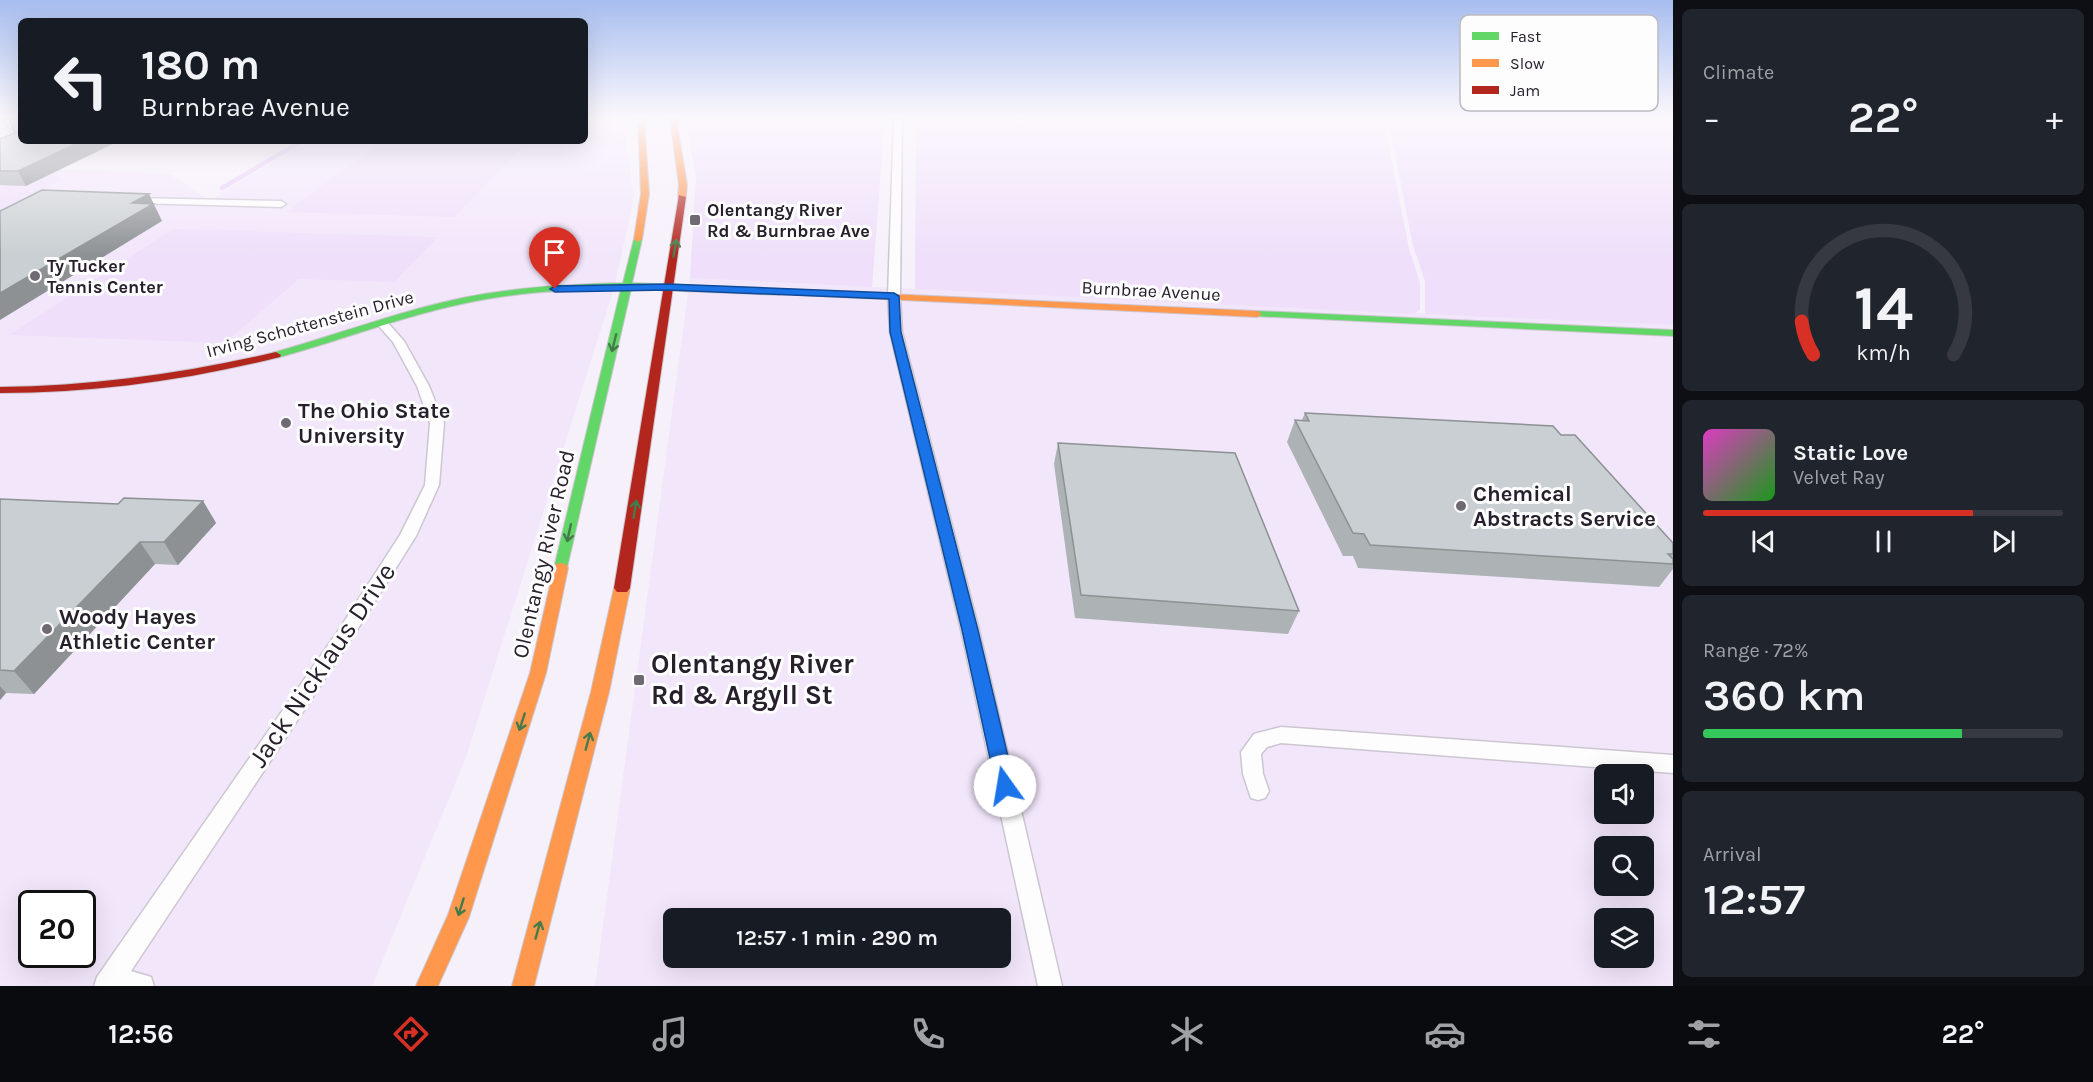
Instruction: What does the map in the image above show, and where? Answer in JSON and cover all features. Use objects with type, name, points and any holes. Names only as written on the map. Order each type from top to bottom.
[{"type":"main road","name":"Olentangy River Road","points":[[427,986],[458,917],[538,673],[579,486],[628,287],[645,194],[643,164]]},
{"type":"main road","points":[[523,986],[600,692],[624,578],[681,210],[683,185],[680,164]]},
{"type":"main road","name":"Burnbrae Avenue","points":[[628,287],[894,296],[1673,333]]},
{"type":"main road","name":"Irving Schottenstein Drive","points":[[0,390],[94,388],[175,377],[259,359],[460,301],[490,295],[551,289],[628,287]]},
{"type":"lane","points":[[897,164],[894,296],[896,332],[970,630],[1050,986]]},
{"type":"lane","points":[[128,200],[281,204]]},
{"type":"lane","name":"Jack Nicklaus Drive","points":[[109,983],[408,536],[432,485],[437,423],[423,386],[398,340],[383,324]]},
{"type":"lane","points":[[1258,792],[1253,774],[1251,752],[1261,740],[1281,735],[1673,765]]},
{"type":"lane","points":[[109,983],[142,986]]},
{"type":"shaded area","name":"The Ohio State University","points":[[270,164],[629,164],[634,197],[615,285],[466,757],[372,986],[0,986],[0,168],[168,173],[210,200]]},
{"type":"shaded area","points":[[352,164],[506,164],[454,217],[286,212]]},
{"type":"shaded area","points":[[694,164],[881,164],[872,287],[690,278],[696,177]]},
{"type":"shaded area","points":[[916,164],[1392,164],[1409,249],[1420,283],[1420,310],[1414,314],[915,289]]},
{"type":"shaded area","points":[[1397,164],[1673,164],[1673,325],[1425,314],[1425,281],[1413,246]]},
{"type":"shaded area","points":[[0,168],[20,174],[57,175],[61,180],[0,211]]},
{"type":"shaded area","points":[[173,229],[438,237],[394,282],[299,279],[225,343],[9,335]]},
{"type":"shaded area","points":[[690,278],[1673,325],[1673,986],[595,986]]},
{"type":"building","points":[[0,164],[33,164],[18,171],[0,171]]},
{"type":"building","points":[[42,190],[149,194],[132,203],[153,204],[0,293],[0,211]]},
{"type":"building","name":"Chemical Abstracts Service","points":[[1305,413],[1553,426],[1561,435],[1575,435],[1673,543],[1673,554],[1668,554],[1673,559],[1673,564],[1370,545],[1364,534],[1353,533],[1295,420],[1309,421]]},
{"type":"building","points":[[1058,443],[1235,453],[1299,611],[1081,595]]},
{"type":"building","name":"Woody Hayes Athletic Center","points":[[124,498],[203,501],[164,542],[140,542],[14,671],[0,670],[0,499],[118,504]]},
{"type":"waterway","points":[[222,188],[263,164]]},
{"type":"traffic: fast","points":[[561,568],[638,239]]},
{"type":"traffic: fast","points":[[276,355],[464,300],[528,290],[636,286],[780,292]]},
{"type":"traffic: fast","points":[[1257,314],[1673,333]]},
{"type":"traffic: slow","points":[[638,239],[645,194],[643,164]]},
{"type":"traffic: slow","points":[[680,164],[682,197]]},
{"type":"traffic: slow","points":[[780,292],[1257,314]]},
{"type":"traffic: slow","points":[[427,986],[458,917],[538,673],[561,568]]},
{"type":"traffic: slow","points":[[523,986],[600,692],[622,588]]},
{"type":"traffic: jam","points":[[622,588],[682,197]]},
{"type":"traffic: jam","points":[[0,390],[70,388],[139,382],[276,355]]},
{"type":"place","name":"Olentangy River Rd & Burnbrae Ave","points":[[695,220]]},
{"type":"place","name":"Ty Tucker Tennis Center","points":[[35,276]]},
{"type":"place","name":"The Ohio State University","points":[[286,423]]},
{"type":"place","name":"Chemical Abstracts Service","points":[[1461,506]]},
{"type":"place","name":"Woody Hayes Athletic Center","points":[[47,629]]},
{"type":"place","name":"Olentangy River Rd & Argyll St","points":[[639,680]]},
{"type":"route","points":[[555,289],[668,287],[894,296],[896,332],[970,630],[1005,786]]}]
